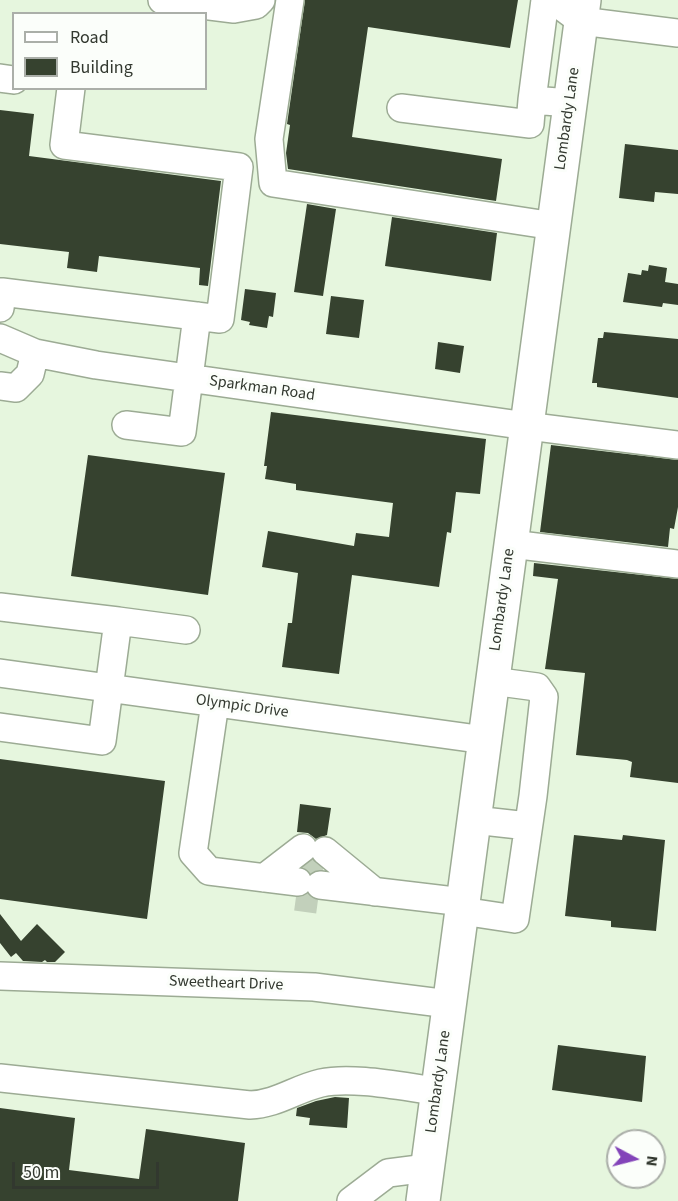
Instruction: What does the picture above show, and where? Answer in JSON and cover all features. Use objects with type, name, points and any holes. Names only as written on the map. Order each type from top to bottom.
[{"type":"main road","name":"Lombardy Lane","points":[[423,1201],[582,11]]},
{"type":"street","points":[[162,0],[234,9],[256,5],[261,0]]},
{"type":"street","points":[[290,0],[269,139],[273,183],[554,226]]},
{"type":"street","points":[[402,108],[530,124],[545,0]]},
{"type":"street","points":[[553,0],[582,11],[678,33]]},
{"type":"street","points":[[1,297],[220,319],[239,167],[64,145],[71,90]]},
{"type":"street","points":[[532,100],[570,103]]},
{"type":"street","points":[[126,425],[182,432],[197,316]]},
{"type":"street","name":"Sparkman Road","points":[[0,338],[35,353],[189,379],[678,445]]},
{"type":"street","points":[[0,386],[16,388],[30,374],[35,353]]},
{"type":"street","points":[[511,544],[678,564]]},
{"type":"street","points":[[0,607],[186,630]]},
{"type":"street","points":[[0,728],[102,741],[118,621]]},
{"type":"street","name":"Olympic Drive","points":[[0,673],[484,740]]},
{"type":"street","points":[[215,703],[193,853],[209,871],[264,878],[310,875],[375,892],[515,918],[544,697],[537,687],[492,681]]},
{"type":"street","points":[[474,820],[528,826]]},
{"type":"street","name":"Sweetheart Drive","points":[[1,975],[314,987],[449,1004]]},
{"type":"street","points":[[0,1078],[250,1106],[267,1105],[302,1089],[322,1083],[342,1081],[437,1091]]},
{"type":"street","points":[[351,1201],[388,1173],[427,1168]]},
{"type":"building","points":[[305,0],[518,0],[510,48],[368,27],[352,137],[502,159],[496,201],[288,169],[286,153],[290,125],[287,124]]},
{"type":"building","points":[[0,110],[34,114],[29,156],[221,181],[208,286],[199,285],[200,268],[99,256],[97,272],[67,268],[69,252],[0,244]]},
{"type":"building","points":[[625,144],[678,150],[678,194],[655,192],[654,202],[619,198]]},
{"type":"building","points":[[307,204],[336,209],[323,296],[294,292]]},
{"type":"building","points":[[392,217],[497,233],[491,281],[385,266]]},
{"type":"building","points":[[649,265],[667,268],[665,282],[678,284],[678,305],[663,303],[662,307],[623,302],[628,273],[641,275],[642,270],[648,271]]},
{"type":"building","points":[[245,289],[276,293],[273,317],[269,316],[267,328],[249,325],[250,322],[241,320]]},
{"type":"building","points":[[331,296],[364,300],[359,338],[326,334]]},
{"type":"building","points":[[604,332],[678,339],[678,398],[597,387],[597,383],[592,383],[598,338],[603,338]]},
{"type":"building","points":[[438,342],[464,346],[460,373],[435,369]]},
{"type":"building","points":[[271,412],[486,439],[480,494],[456,492],[451,533],[447,532],[439,587],[352,575],[339,674],[282,667],[288,623],[292,623],[298,573],[262,567],[268,531],[354,546],[356,533],[389,537],[393,503],[296,490],[296,484],[265,479],[267,466],[264,466]]},
{"type":"building","points":[[551,445],[678,460],[678,507],[674,529],[670,528],[668,547],[540,532]]},
{"type":"building","points":[[88,455],[225,473],[208,595],[71,576]]},
{"type":"building","points":[[534,563],[678,579],[678,783],[630,777],[632,762],[627,760],[576,755],[585,673],[545,669],[558,579],[533,576]]},
{"type":"building","points":[[0,759],[165,781],[147,919],[0,899]]},
{"type":"building","points":[[300,804],[331,808],[327,835],[316,839],[308,833],[297,832]]},
{"type":"building","points":[[574,835],[622,840],[623,835],[665,840],[656,931],[611,927],[611,921],[565,916]]},
{"type":"building","points":[[0,914],[21,941],[37,924],[65,952],[55,962],[23,961],[16,953],[11,957],[0,943]]},
{"type":"building","points":[[558,1045],[646,1056],[642,1102],[552,1090]]},
{"type":"building","points":[[335,1097],[349,1098],[347,1128],[309,1125],[310,1118],[296,1116],[297,1108]]},
{"type":"building","points":[[0,1108],[75,1118],[69,1170],[139,1179],[146,1129],[245,1143],[238,1201],[0,1201]]},
{"type":"tunnel","points":[[300,865],[323,869]]},
{"type":"tunnel","points":[[296,897],[318,900]]}]
